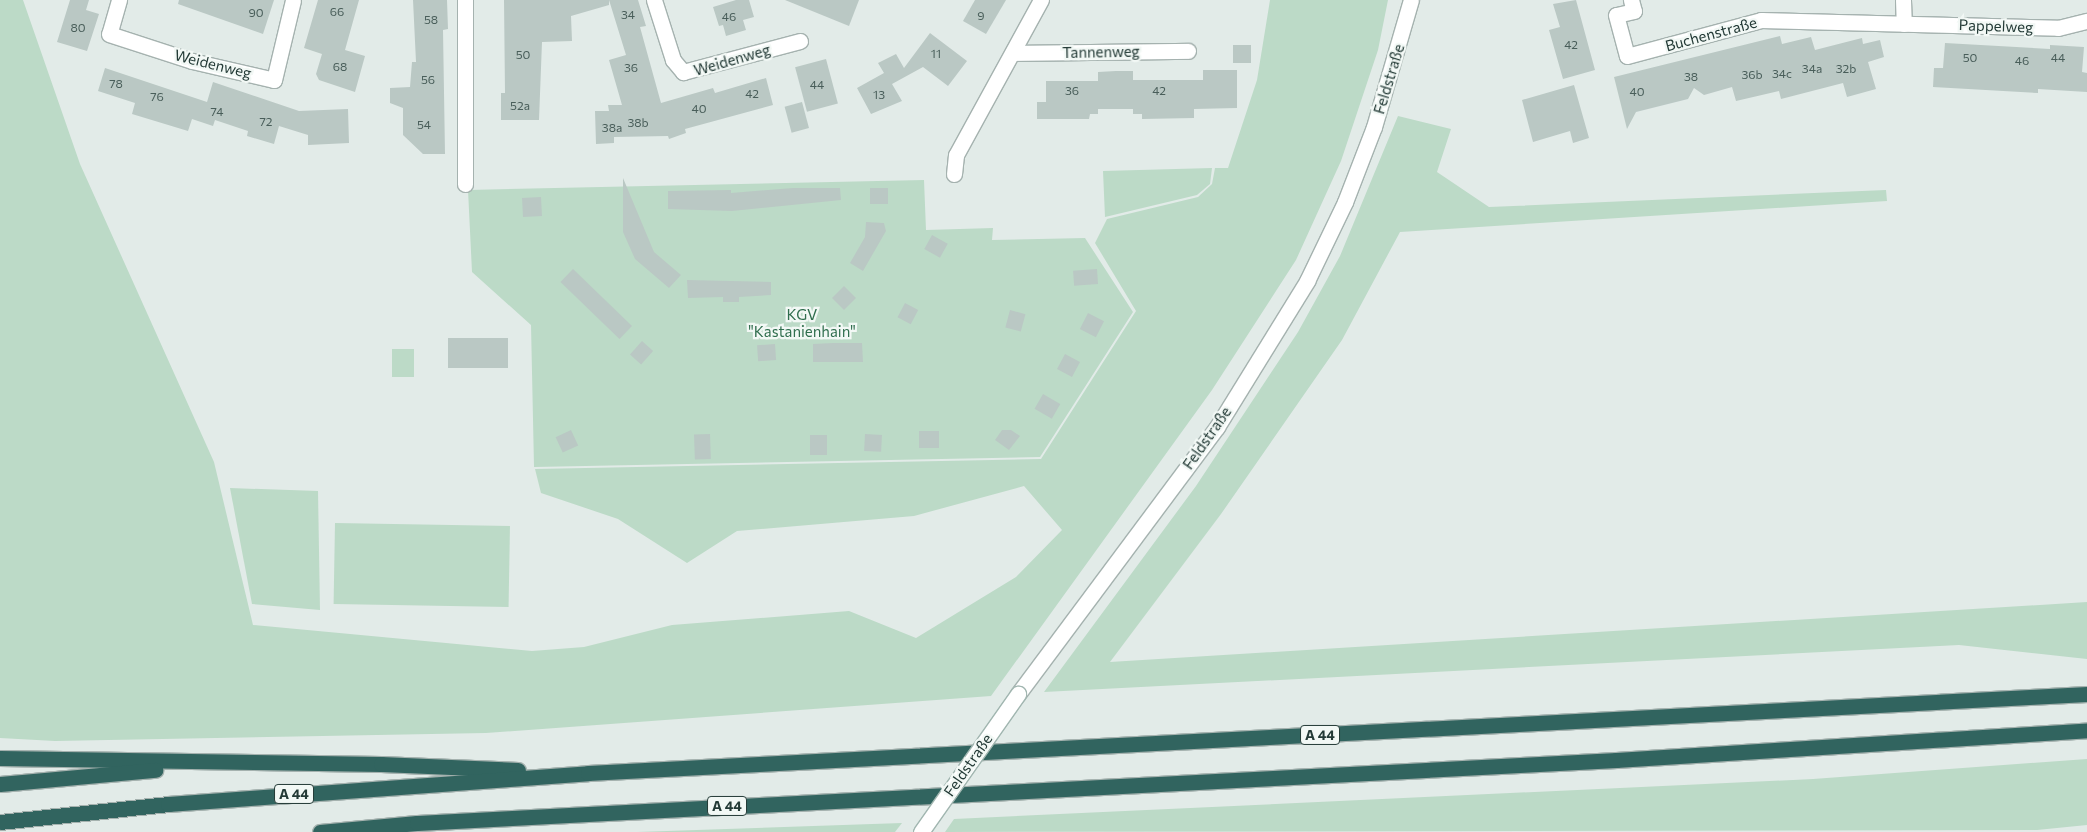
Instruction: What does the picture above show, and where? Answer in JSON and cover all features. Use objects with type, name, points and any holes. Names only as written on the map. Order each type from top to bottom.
[{"type":"highway","name":"A 44","points":[[0,822],[168,804],[588,773],[2087,694]]},
{"type":"highway","name":"A 44","points":[[320,832],[417,823],[1626,760],[2087,730]]},
{"type":"highway","points":[[0,758],[381,764],[588,773]]},
{"type":"highway","points":[[0,784],[241,763]]},
{"type":"highway","points":[[370,832],[417,823]]},
{"type":"street","name":"Weidenweg","points":[[119,0],[109,34],[192,60],[274,80],[293,0]]},
{"type":"street","points":[[465,0],[466,184]]},
{"type":"street","name":"Weidenweg","points":[[654,0],[673,60],[683,72],[800,40]]},
{"type":"street","points":[[954,174],[956,155],[1014,53],[1041,0]]},
{"type":"street","name":"Feldstraße","points":[[921,832],[1018,694],[1217,427],[1307,281],[1345,202],[1374,127],[1411,0]]},
{"type":"street","name":"Buchenstraße","points":[[1631,0],[1634,10],[1616,15],[1627,56],[1761,20],[1904,24]]},
{"type":"street","points":[[1902,0],[1904,24]]},
{"type":"street","name":"Pappelweg","points":[[1904,24],[2058,28],[2087,21]]},
{"type":"street","name":"Tannenweg","points":[[1014,53],[1188,51]]},
{"type":"green space","points":[[0,0],[23,0],[80,164],[214,462],[253,625],[532,651],[584,647],[672,625],[849,611],[916,638],[1016,577],[1062,530],[1024,486],[914,516],[737,531],[687,563],[618,519],[541,493],[535,469],[1041,459],[1136,311],[1095,243],[1107,219],[1198,197],[1212,184],[1215,168],[1228,168],[1257,80],[1270,0],[1388,0],[1378,50],[1341,161],[1296,260],[1212,390],[991,696],[486,733],[55,741],[0,738]]},
{"type":"green space","points":[[1398,116],[1451,129],[1437,172],[1489,207],[1886,190],[1887,201],[1400,232],[1342,340],[1221,514],[1110,662],[2087,602],[2087,659],[1959,645],[1044,692],[1196,486],[1298,332],[1340,256]]},
{"type":"green space","points":[[1212,168],[1210,184],[1197,195],[1105,217],[1103,171]]},
{"type":"green space","name":"KGV \"Kastanienhain\"","points":[[924,180],[926,230],[993,228],[992,240],[1085,238],[1133,312],[1040,457],[534,467],[531,325],[472,272],[468,190]]},
{"type":"green space","points":[[392,349],[414,349],[414,377],[392,377]]},
{"type":"green space","points":[[230,488],[318,491],[320,610],[252,604]]},
{"type":"green space","points":[[335,523],[510,526],[509,607],[334,604]]},
{"type":"green space","points":[[2087,759],[2087,825],[2037,830],[945,832],[954,819],[1813,779]]},
{"type":"green space","points":[[902,823],[895,832],[637,832]]},
{"type":"building","points":[[70,0],[89,0],[86,10],[99,14],[87,51],[57,42]]},
{"type":"building","points":[[179,0],[274,0],[263,34],[178,4]]},
{"type":"building","points":[[318,0],[359,0],[345,50],[365,56],[355,92],[319,80],[316,74],[322,54],[304,48]]},
{"type":"building","points":[[413,0],[447,0],[448,29],[443,30],[445,154],[423,154],[403,135],[403,108],[390,103],[390,88],[410,87],[412,62],[416,62]]},
{"type":"building","points":[[504,0],[609,0],[609,5],[571,16],[572,41],[542,42],[539,120],[501,120],[501,93],[505,93]]},
{"type":"building","points":[[609,0],[638,0],[646,26],[640,27],[661,103],[713,88],[715,93],[766,78],[773,105],[685,129],[686,133],[669,139],[668,136],[614,137],[614,143],[596,144],[595,111],[609,111],[608,105],[622,105],[609,60],[626,55]]},
{"type":"building","points":[[736,0],[749,0],[754,17],[743,20],[746,30],[726,36],[723,25],[719,26],[713,7]]},
{"type":"building","points":[[785,0],[859,0],[849,26]]},
{"type":"building","points":[[975,0],[1006,0],[986,34],[963,21]]},
{"type":"building","points":[[1576,0],[1595,70],[1563,79],[1549,30],[1560,27],[1553,4]]},
{"type":"building","points":[[930,33],[967,61],[948,86],[923,67],[892,84],[902,101],[871,114],[857,88],[884,73],[878,63],[896,54],[904,68]]},
{"type":"building","points":[[1780,36],[1782,44],[1811,37],[1815,50],[1862,38],[1863,44],[1880,40],[1884,57],[1868,62],[1876,89],[1847,97],[1843,83],[1781,99],[1779,91],[1736,101],[1732,87],[1704,95],[1694,88],[1688,99],[1636,112],[1627,129],[1614,77]]},
{"type":"building","points":[[1945,43],[2050,49],[2050,45],[2084,47],[2082,72],[2087,73],[2087,92],[2038,89],[2038,93],[1933,87],[1934,68],[1943,68]]},
{"type":"building","points":[[1233,45],[1251,45],[1251,63],[1233,63]]},
{"type":"building","points":[[826,59],[838,103],[807,112],[795,67]]},
{"type":"building","points":[[105,68],[207,102],[213,82],[299,111],[348,109],[349,143],[308,145],[308,135],[279,126],[274,144],[247,136],[248,131],[215,120],[213,126],[192,119],[188,131],[132,114],[135,103],[98,91]]},
{"type":"building","points":[[1203,70],[1237,70],[1237,108],[1194,109],[1194,118],[1142,119],[1142,114],[1133,114],[1133,109],[1098,109],[1098,114],[1090,114],[1089,119],[1037,119],[1037,102],[1046,102],[1046,81],[1098,81],[1098,72],[1116,71],[1133,71],[1133,80],[1203,80]]},
{"type":"building","points":[[1574,85],[1589,138],[1573,143],[1570,131],[1533,142],[1522,100]]},
{"type":"building","points":[[802,102],[809,128],[792,133],[785,107]]},
{"type":"building","points":[[623,178],[654,252],[681,275],[669,288],[635,259],[623,232]]},
{"type":"building","points":[[793,188],[840,188],[841,200],[732,211],[668,209],[668,191],[731,190],[731,193]]},
{"type":"building","points":[[870,188],[888,188],[888,204],[870,204]]},
{"type":"building","points":[[541,197],[542,216],[523,217],[522,198]]},
{"type":"building","points":[[866,222],[884,223],[886,231],[863,271],[850,263],[865,237]]},
{"type":"building","points":[[932,235],[948,244],[940,258],[924,249]]},
{"type":"building","points":[[573,269],[632,326],[619,339],[560,282]]},
{"type":"building","points":[[1097,269],[1098,284],[1074,286],[1073,271]]},
{"type":"building","points":[[687,280],[771,282],[771,295],[739,297],[739,302],[723,302],[723,297],[688,298]]},
{"type":"building","points":[[844,286],[856,298],[844,310],[832,298]]},
{"type":"building","points":[[905,303],[918,310],[911,324],[897,317]]},
{"type":"building","points":[[1010,310],[1025,314],[1021,332],[1005,327]]},
{"type":"building","points":[[1088,313],[1104,321],[1096,337],[1080,329]]},
{"type":"building","points":[[448,338],[508,338],[508,368],[448,368]]},
{"type":"building","points":[[642,341],[653,351],[641,364],[630,354]]},
{"type":"building","points":[[862,343],[863,362],[813,362],[813,344]]},
{"type":"building","points":[[775,344],[776,360],[758,361],[757,345]]},
{"type":"building","points":[[1065,354],[1080,362],[1072,377],[1057,369]]},
{"type":"building","points":[[1043,394],[1060,404],[1052,419],[1034,409]]},
{"type":"building","points":[[571,430],[578,445],[563,453],[556,437]]},
{"type":"building","points":[[1002,430],[1011,430],[1020,436],[1009,450],[995,440]]},
{"type":"building","points":[[919,431],[939,431],[939,448],[919,448]]},
{"type":"building","points":[[710,434],[711,459],[695,460],[694,435]]},
{"type":"building","points":[[865,434],[882,435],[881,452],[864,451]]},
{"type":"building","points":[[810,435],[827,435],[827,455],[810,455]]}]
